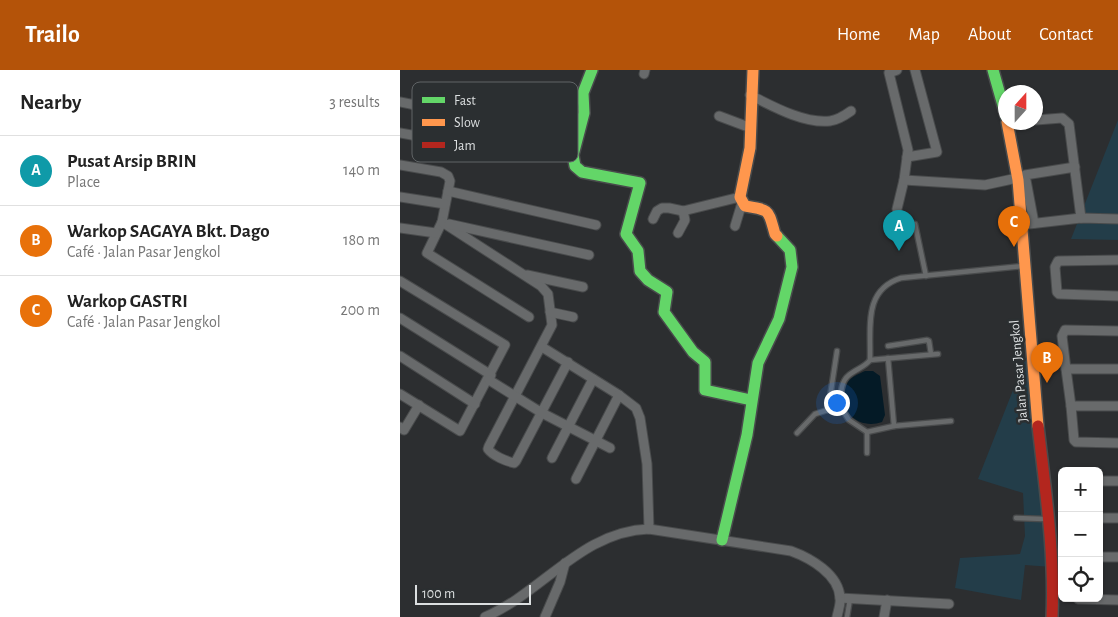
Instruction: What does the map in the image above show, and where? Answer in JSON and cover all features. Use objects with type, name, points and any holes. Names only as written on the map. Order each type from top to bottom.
[{"type":"street","points":[[578,136],[584,113],[583,93],[592,70]]},
{"type":"street","points":[[735,226],[748,158],[751,128],[750,95],[753,70]]},
{"type":"street","points":[[896,70],[888,73],[907,144],[904,180],[897,208]]},
{"type":"street","points":[[907,157],[937,152],[915,70]]},
{"type":"street","points":[[993,70],[998,88]]},
{"type":"street","points":[[750,95],[789,113],[818,121],[836,120],[851,111]]},
{"type":"street","points":[[578,112],[584,113]]},
{"type":"street","points":[[719,116],[751,128]]},
{"type":"street","points":[[1043,119],[1062,118],[1067,120],[1069,124],[1081,218]]},
{"type":"street","name":"Jalan Pasar Jengkol","points":[[1008,130],[1017,178],[1048,520],[1053,598],[1052,617]]},
{"type":"street","points":[[574,162],[575,166],[582,172],[640,183],[626,234],[638,251],[640,271],[648,280],[667,292],[668,296],[663,305],[664,312],[693,352],[705,362],[705,390],[751,400]]},
{"type":"street","points":[[400,165],[441,172],[448,176],[450,181],[442,222],[427,253],[529,317]]},
{"type":"street","points":[[1034,224],[1025,175],[1075,167]]},
{"type":"street","points":[[904,180],[985,185],[1017,178]]},
{"type":"street","points":[[448,191],[596,225]]},
{"type":"street","points":[[400,197],[445,204]]},
{"type":"street","points":[[652,219],[657,211],[662,208],[683,211],[741,200],[751,208],[764,209],[769,213],[775,234],[790,250],[792,267],[779,319],[758,363],[747,435],[722,540]]},
{"type":"street","points":[[678,233],[685,220],[683,211]]},
{"type":"street","points":[[1021,225],[1081,218],[1118,219]]},
{"type":"street","points":[[442,222],[589,255]]},
{"type":"street","points":[[442,222],[541,286],[548,294],[552,325],[489,446],[488,449],[491,452],[509,462],[514,463],[516,461],[568,362]]},
{"type":"street","points":[[400,228],[436,233]]},
{"type":"street","points":[[1118,260],[1058,261],[1055,267],[1057,292],[1059,294],[1118,296]]},
{"type":"street","points":[[521,273],[583,287]]},
{"type":"street","points":[[400,281],[505,345],[490,377],[460,431],[400,394]]},
{"type":"street","points":[[550,312],[573,317]]},
{"type":"street","points":[[400,318],[490,377],[514,397],[610,448]]},
{"type":"street","points":[[1118,331],[1065,330],[1062,336],[1074,440],[1076,442],[1118,443]]},
{"type":"street","points":[[542,346],[636,408],[640,418],[647,464],[649,529]]},
{"type":"street","points":[[400,356],[475,404]]},
{"type":"street","points":[[1066,369],[1118,369]]},
{"type":"street","points":[[552,458],[593,379]]},
{"type":"street","points":[[576,479],[619,395]]},
{"type":"street","points":[[400,427],[404,430],[419,405]]},
{"type":"street","points":[[1071,406],[1118,406]]},
{"type":"street","points":[[1103,481],[1118,481]]},
{"type":"street","points":[[1103,518],[1118,518]]},
{"type":"street","points":[[485,617],[505,607],[576,555],[616,535],[649,529],[790,551],[804,556],[820,566],[845,598]]},
{"type":"street","points":[[1103,557],[1118,557]]},
{"type":"street","points":[[545,617],[558,589],[565,563]]},
{"type":"street","points":[[845,598],[949,604]]},
{"type":"street","points":[[837,617],[845,598]]},
{"type":"street","points":[[1103,599],[1118,600]]},
{"type":"street","points":[[884,617],[886,600]]},
{"type":"lane","points":[[915,224],[926,276]]},
{"type":"lane","points":[[951,421],[894,426],[868,432],[850,420],[840,406],[844,380],[870,360],[872,302],[883,286],[892,280],[900,278],[1024,266]]},
{"type":"lane","points":[[888,346],[927,340],[929,341],[931,354]]},
{"type":"lane","points":[[828,410],[837,351]]},
{"type":"lane","points":[[870,360],[938,354]]},
{"type":"lane","points":[[888,358],[894,426]]},
{"type":"lane","points":[[797,433],[815,414],[840,406]]},
{"type":"lane","points":[[867,453],[868,432]]},
{"type":"lane","points":[[1016,518],[1048,520]]},
{"type":"lane","points":[[845,598],[847,617]]},
{"type":"shaded area","points":[[1118,120],[1118,240],[1071,239]]},
{"type":"shaded area","points":[[1030,347],[1052,567],[1025,565],[1021,600],[955,588],[960,558],[1020,554],[1025,536],[1023,493],[978,479]]},
{"type":"shaded area","points":[[865,371],[873,371],[880,376],[885,415],[882,422],[875,424],[867,424],[854,419],[846,408],[845,390],[847,383]]},
{"type":"traffic: fast","points":[[578,136],[584,113],[583,93],[592,70]]},
{"type":"traffic: fast","points":[[993,70],[998,88]]},
{"type":"traffic: fast","points":[[574,162],[575,166],[582,172],[640,183],[626,234],[638,251],[640,271],[648,280],[667,292],[664,312],[693,352],[705,362],[705,390],[751,400]]},
{"type":"traffic: fast","points":[[722,540],[747,435],[758,363],[779,319],[792,267],[790,250],[777,236]]},
{"type":"traffic: slow","points":[[753,70],[750,148],[740,197],[745,206],[767,212],[777,236]]},
{"type":"traffic: slow","points":[[1009,130],[1018,180],[1038,426]]},
{"type":"traffic: jam","points":[[1038,426],[1051,545],[1052,617]]},
{"type":"place","name":"Warkop GASTRI","points":[[1014,247]]},
{"type":"place","name":"Pusat Arsip BRIN","points":[[899,251]]},
{"type":"place","name":"Warkop SAGAYA Bkt. Dago","points":[[1047,383]]}]
